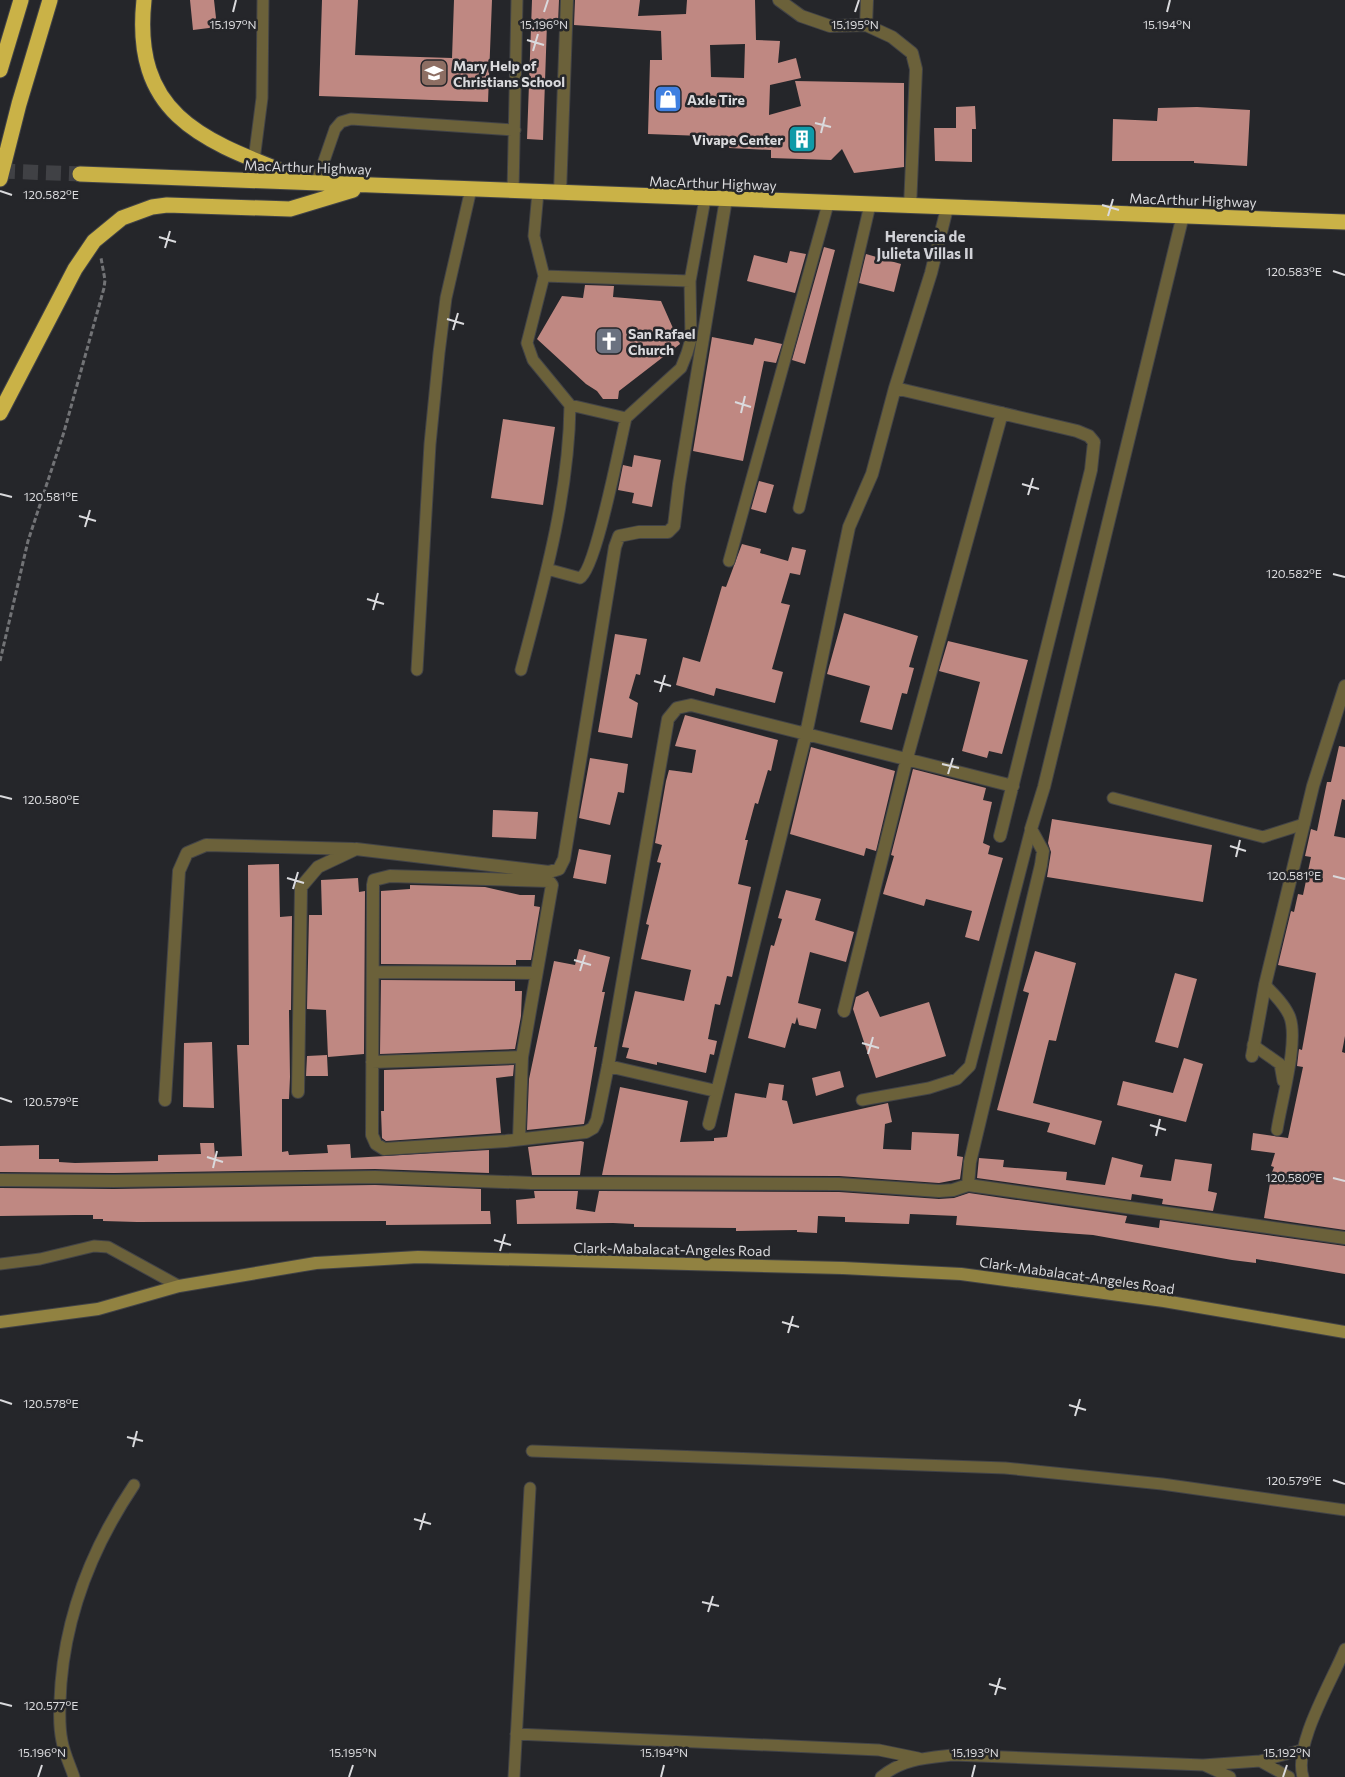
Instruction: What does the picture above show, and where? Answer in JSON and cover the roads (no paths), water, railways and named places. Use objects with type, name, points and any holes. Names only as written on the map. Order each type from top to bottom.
[{"type":"highway","points":[[0,70],[21,0]]},
{"type":"highway","points":[[0,179],[19,104],[50,0]]},
{"type":"highway","points":[[144,0],[143,43],[147,64],[156,87],[169,106],[184,122],[206,138],[254,160],[316,184]]},
{"type":"highway","name":"MacArthur Highway","points":[[80,174],[828,204],[1345,222]]},
{"type":"highway","points":[[0,413],[75,268],[94,241],[122,218],[152,207],[183,205],[290,209],[366,185]]},
{"type":"main road","name":"Clark-Mabalacat-Angeles Road","points":[[0,1322],[98,1309],[179,1286],[316,1263],[418,1257],[844,1268],[961,1274],[1164,1301],[1345,1332]]},
{"type":"street","points":[[560,193],[567,0]]},
{"type":"street","points":[[779,0],[801,16],[830,26],[866,25],[892,37],[912,52],[916,69],[910,207]]},
{"type":"street","points":[[866,25],[867,0]]},
{"type":"street","points":[[166,1100],[179,871],[188,853],[206,845],[356,849],[548,872],[559,868],[564,859],[614,547],[619,536],[628,533],[668,532],[674,526],[679,484],[726,200]]},
{"type":"street","points":[[709,1124],[806,734],[849,527],[872,474],[895,388],[927,288],[947,208]]},
{"type":"street","points":[[968,1185],[970,1162],[1041,865],[1042,851],[1031,829],[1046,778],[1182,215]]},
{"type":"street","points":[[895,388],[1089,436],[1094,442],[1094,452],[1000,836]]},
{"type":"street","points":[[844,1011],[907,758],[1002,413]]},
{"type":"street","points":[[1252,1050],[1265,985],[1313,786],[1345,686]]},
{"type":"street","points":[[519,1139],[522,1057],[535,973],[552,891],[549,881],[390,876],[374,880],[372,1135],[376,1144],[384,1149],[519,1139],[586,1132],[593,1128],[597,1120],[668,719],[677,708],[691,705],[1013,786]]},
{"type":"street","points":[[298,1092],[301,888],[318,866],[356,849]]},
{"type":"street","points":[[374,972],[535,973]]},
{"type":"street","points":[[372,1062],[522,1057]]},
{"type":"street","points":[[608,1066],[716,1091]]},
{"type":"street","points":[[0,1180],[114,1181],[375,1176],[530,1183],[839,1184],[939,1191],[953,1190],[968,1185],[1345,1238]]},
{"type":"lane","points":[[254,160],[262,98],[263,0]]},
{"type":"lane","points":[[513,191],[517,0]]},
{"type":"lane","points":[[316,184],[335,129],[341,122],[351,119],[515,130]]},
{"type":"lane","points":[[417,670],[430,444],[439,353],[446,298],[471,189]]},
{"type":"lane","points":[[538,192],[534,236],[544,276],[530,322],[527,343],[533,360],[570,405],[626,418]]},
{"type":"lane","points":[[547,569],[580,578],[585,573],[598,537],[626,418],[681,368],[691,339],[690,281],[705,199]]},
{"type":"lane","points":[[729,561],[828,204]]},
{"type":"lane","points":[[798,508],[870,205]]},
{"type":"lane","points":[[544,276],[690,281]]},
{"type":"lane","points":[[522,670],[547,569],[570,449],[570,405]]},
{"type":"lane","points":[[1113,798],[1263,837],[1304,824]]},
{"type":"lane","points":[[862,1100],[929,1088],[958,1079],[970,1066],[1031,829]]},
{"type":"lane","points":[[1265,985],[1279,999],[1290,1016],[1294,1042],[1284,1085],[1277,1130]]},
{"type":"lane","points":[[1252,1050],[1280,1064],[1284,1085]]},
{"type":"lane","points":[[0,1264],[40,1259],[94,1246],[108,1247],[179,1286]]},
{"type":"lane","points":[[532,1451],[1005,1468],[1162,1484],[1345,1510]]},
{"type":"lane","points":[[74,1777],[62,1740],[60,1702],[63,1653],[74,1603],[96,1548],[112,1518],[134,1485]]},
{"type":"lane","points":[[514,1777],[530,1488]]},
{"type":"lane","points":[[1303,1777],[1301,1770],[1302,1750],[1307,1734],[1345,1649]]},
{"type":"lane","points":[[516,1734],[878,1750],[920,1758],[984,1755],[1203,1765],[1260,1761],[1302,1750]]},
{"type":"lane","points":[[881,1777],[901,1764],[920,1758]]},
{"type":"lane","points":[[1260,1761],[1289,1777]]},
{"type":"lane","points":[[1203,1765],[1230,1777]]},
{"type":"tunnel","points":[[0,171],[80,174]]},
{"type":"place","name":"Mary Help of Christians School","points":[[434,73]]},
{"type":"place","name":"Axle Tire","points":[[668,99]]},
{"type":"place","name":"Vivape Center","points":[[802,139]]},
{"type":"place","name":"San Rafael Church","points":[[609,341]]},
{"type":"district","name":"Herencia de Julieta Villas II","points":[[925,244]]}]
